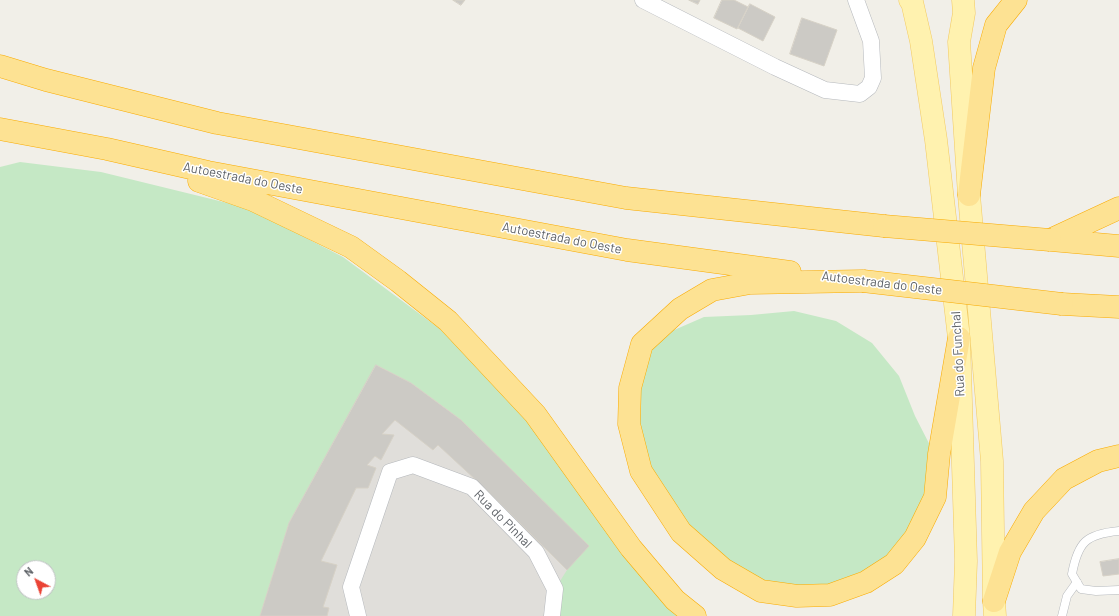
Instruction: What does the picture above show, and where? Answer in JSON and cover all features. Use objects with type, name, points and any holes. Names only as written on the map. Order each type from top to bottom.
[{"type":"highway","points":[[969,195],[984,68],[996,25],[1016,0]]},
{"type":"highway","points":[[4,69],[217,123],[626,198],[884,226],[1119,246]]},
{"type":"highway","name":"Autoestrada do Oeste","points":[[3,130],[107,149],[208,172],[626,250],[863,281],[1062,304],[1119,307]]},
{"type":"highway","points":[[107,149],[252,200],[351,247],[398,281],[448,321],[535,414],[631,548],[675,600],[695,616]]},
{"type":"highway","points":[[1050,240],[1119,208]]},
{"type":"highway","points":[[863,281],[750,283],[712,290],[680,308],[642,344],[630,388],[629,424],[641,471],[681,532],[723,569],[762,591],[797,596],[810,596],[830,595],[866,582],[894,564],[915,538],[935,497],[939,454],[959,338]]},
{"type":"highway","points":[[994,608],[1010,552],[1034,511],[1064,479],[1098,461],[1119,456]]},
{"type":"main road","name":"Rua do Funchal","points":[[910,0],[912,2],[920,41],[936,140],[959,338],[966,561],[964,616]]},
{"type":"main road","name":"Rua do Funchal","points":[[963,0],[964,14],[959,42],[969,195],[992,461],[994,608]]},
{"type":"street","points":[[643,0],[775,67],[825,90],[860,94],[869,87],[873,78],[870,41],[856,0]]},
{"type":"street","name":"Rua do Pinhal","points":[[358,616],[351,587],[390,472],[413,465],[472,487],[536,552],[555,589],[552,616]]},
{"type":"lane","points":[[1119,531],[1095,535],[1082,544],[1075,557],[1072,574],[1081,589],[1096,591],[1119,590]]},
{"type":"lane","points":[[1062,616],[1067,596],[1076,582]]},
{"type":"shaded area","points":[[376,365],[411,383],[461,420],[589,546],[552,616],[260,616],[289,523]]},
{"type":"green space","points":[[20,162],[101,172],[248,208],[343,257],[440,329],[527,418],[681,616],[552,616],[555,589],[567,570],[588,546],[461,420],[411,383],[376,365],[289,523],[260,616],[0,616],[0,167]]},
{"type":"green space","points":[[794,311],[836,321],[872,343],[899,376],[915,416],[939,463],[899,558],[797,596],[744,581],[681,532],[633,441],[642,344],[704,317]]},
{"type":"building","points":[[453,0],[465,0],[461,5]]},
{"type":"building","points":[[689,0],[700,0],[698,4]]},
{"type":"building","points":[[722,0],[734,0],[748,7],[737,29],[714,18]]},
{"type":"building","points":[[750,4],[775,17],[763,41],[738,28]]},
{"type":"building","points":[[802,18],[837,30],[824,66],[790,54]]},
{"type":"building","points":[[376,365],[411,383],[461,420],[589,546],[567,570],[490,493],[438,445],[433,450],[395,420],[382,434],[394,435],[381,460],[375,456],[367,465],[376,468],[368,488],[356,488],[321,561],[337,565],[323,607],[329,608],[327,616],[260,616],[289,523]]},
{"type":"building","points":[[1119,559],[1119,574],[1103,576],[1100,562]]}]
